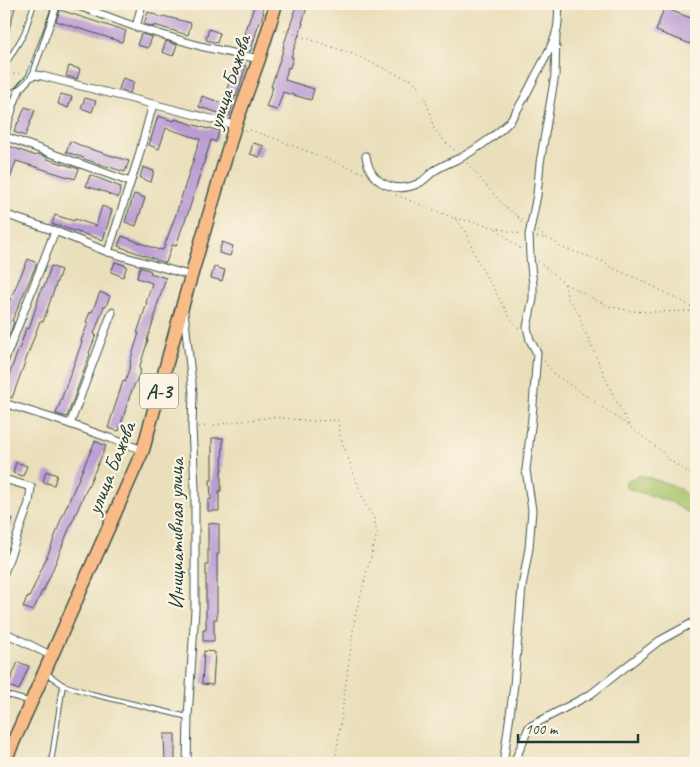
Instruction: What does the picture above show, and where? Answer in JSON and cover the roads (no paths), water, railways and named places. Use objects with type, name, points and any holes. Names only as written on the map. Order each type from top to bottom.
[{"type":"highway","name":"улица Бажова","points":[[4,763],[143,450],[234,127],[259,59],[276,4]]},
{"type":"street","points":[[57,4],[30,77],[20,88],[4,136],[130,182]]},
{"type":"street","points":[[73,4],[136,27],[200,46],[259,59]]},
{"type":"street","points":[[136,27],[142,4]]},
{"type":"street","points":[[506,763],[504,758],[514,685],[522,587],[529,548],[532,510],[526,470],[537,352],[530,340],[527,327],[533,298],[530,236],[555,75],[559,4]]},
{"type":"street","points":[[366,156],[368,166],[380,182],[390,187],[402,188],[421,182],[437,169],[462,157],[491,137],[508,122],[551,48],[556,32]]},
{"type":"street","points":[[30,77],[42,76],[234,127]]},
{"type":"street","points":[[108,252],[138,159],[153,104]]},
{"type":"street","points":[[4,214],[108,252],[192,276]]},
{"type":"street","points":[[4,362],[55,232]]},
{"type":"street","name":"Инициативная улица","points":[[183,304],[192,394],[195,488],[195,610],[187,763]]},
{"type":"street","points":[[70,424],[112,312]]},
{"type":"street","points":[[4,403],[143,450]]},
{"type":"street","points":[[4,479],[31,487],[29,503],[4,573]]},
{"type":"street","points":[[514,763],[529,727],[591,694],[660,640],[696,621]]},
{"type":"street","points":[[4,632],[52,656]]},
{"type":"lane","points":[[4,64],[6,64],[24,34],[34,4]]},
{"type":"lane","points":[[45,672],[63,685],[92,694],[188,717]]},
{"type":"lane","points":[[51,763],[63,685]]},
{"type":"lane","points":[[4,694],[32,702]]},
{"type":"tram line","points":[[4,92],[20,85],[31,71],[53,4]]}]
